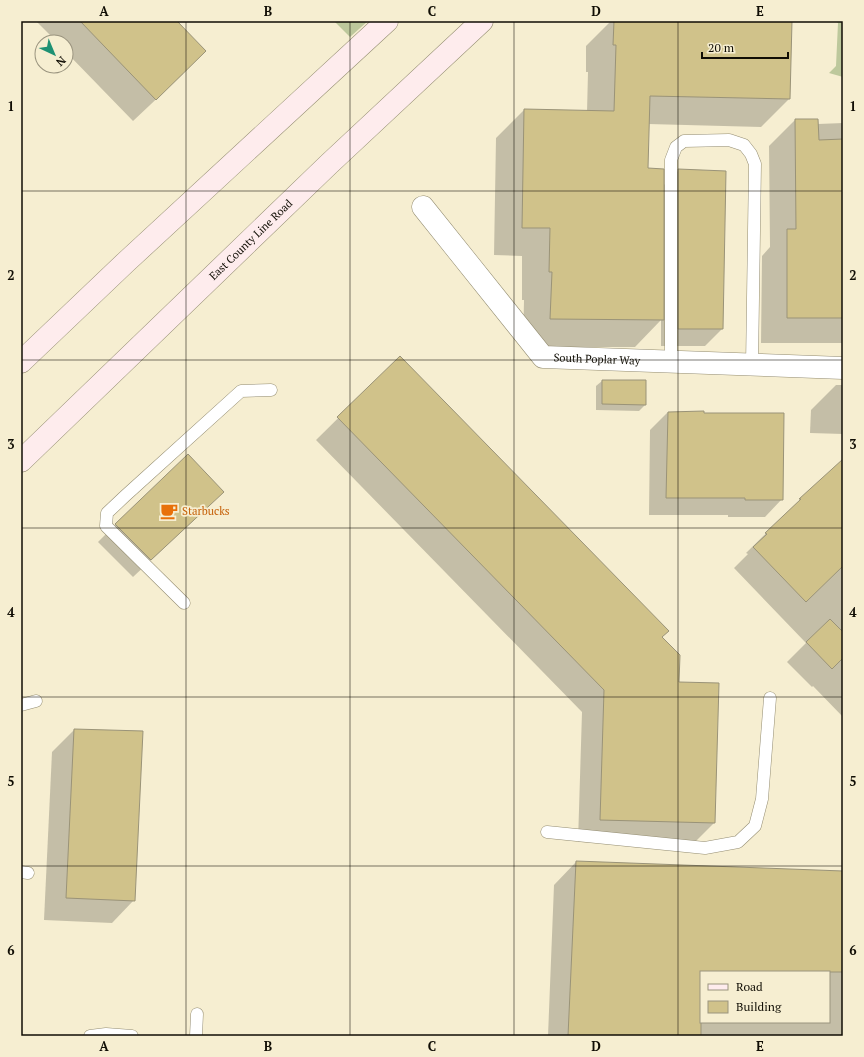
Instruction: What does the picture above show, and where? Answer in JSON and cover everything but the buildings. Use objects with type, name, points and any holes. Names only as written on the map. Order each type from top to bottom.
[{"type":"main road","points":[[21,362],[132,256],[387,21]]},
{"type":"main road","name":"East County Line Road","points":[[21,461],[329,164],[482,21]]},
{"type":"street","name":"South Poplar Way","points":[[423,207],[543,357],[843,368]]},
{"type":"lane","points":[[672,362],[671,160],[676,147],[684,141],[729,140],[744,146],[751,154],[755,164],[752,365]]},
{"type":"lane","points":[[184,602],[106,526],[108,513],[241,390],[271,390]]},
{"type":"lane","points":[[547,832],[705,848],[738,842],[755,826],[762,799],[770,698]]},
{"type":"lane","points":[[21,705],[36,701]]},
{"type":"lane","points":[[196,1036],[197,1014]]},
{"type":"lane","points":[[90,1036],[106,1034],[132,1036]]},
{"type":"green space","points":[[334,21],[368,21],[350,37]]},
{"type":"green space","points":[[836,21],[843,21],[843,77],[829,73],[836,66],[838,23]]},
{"type":"place","name":"Starbucks","points":[[169,511]]}]
